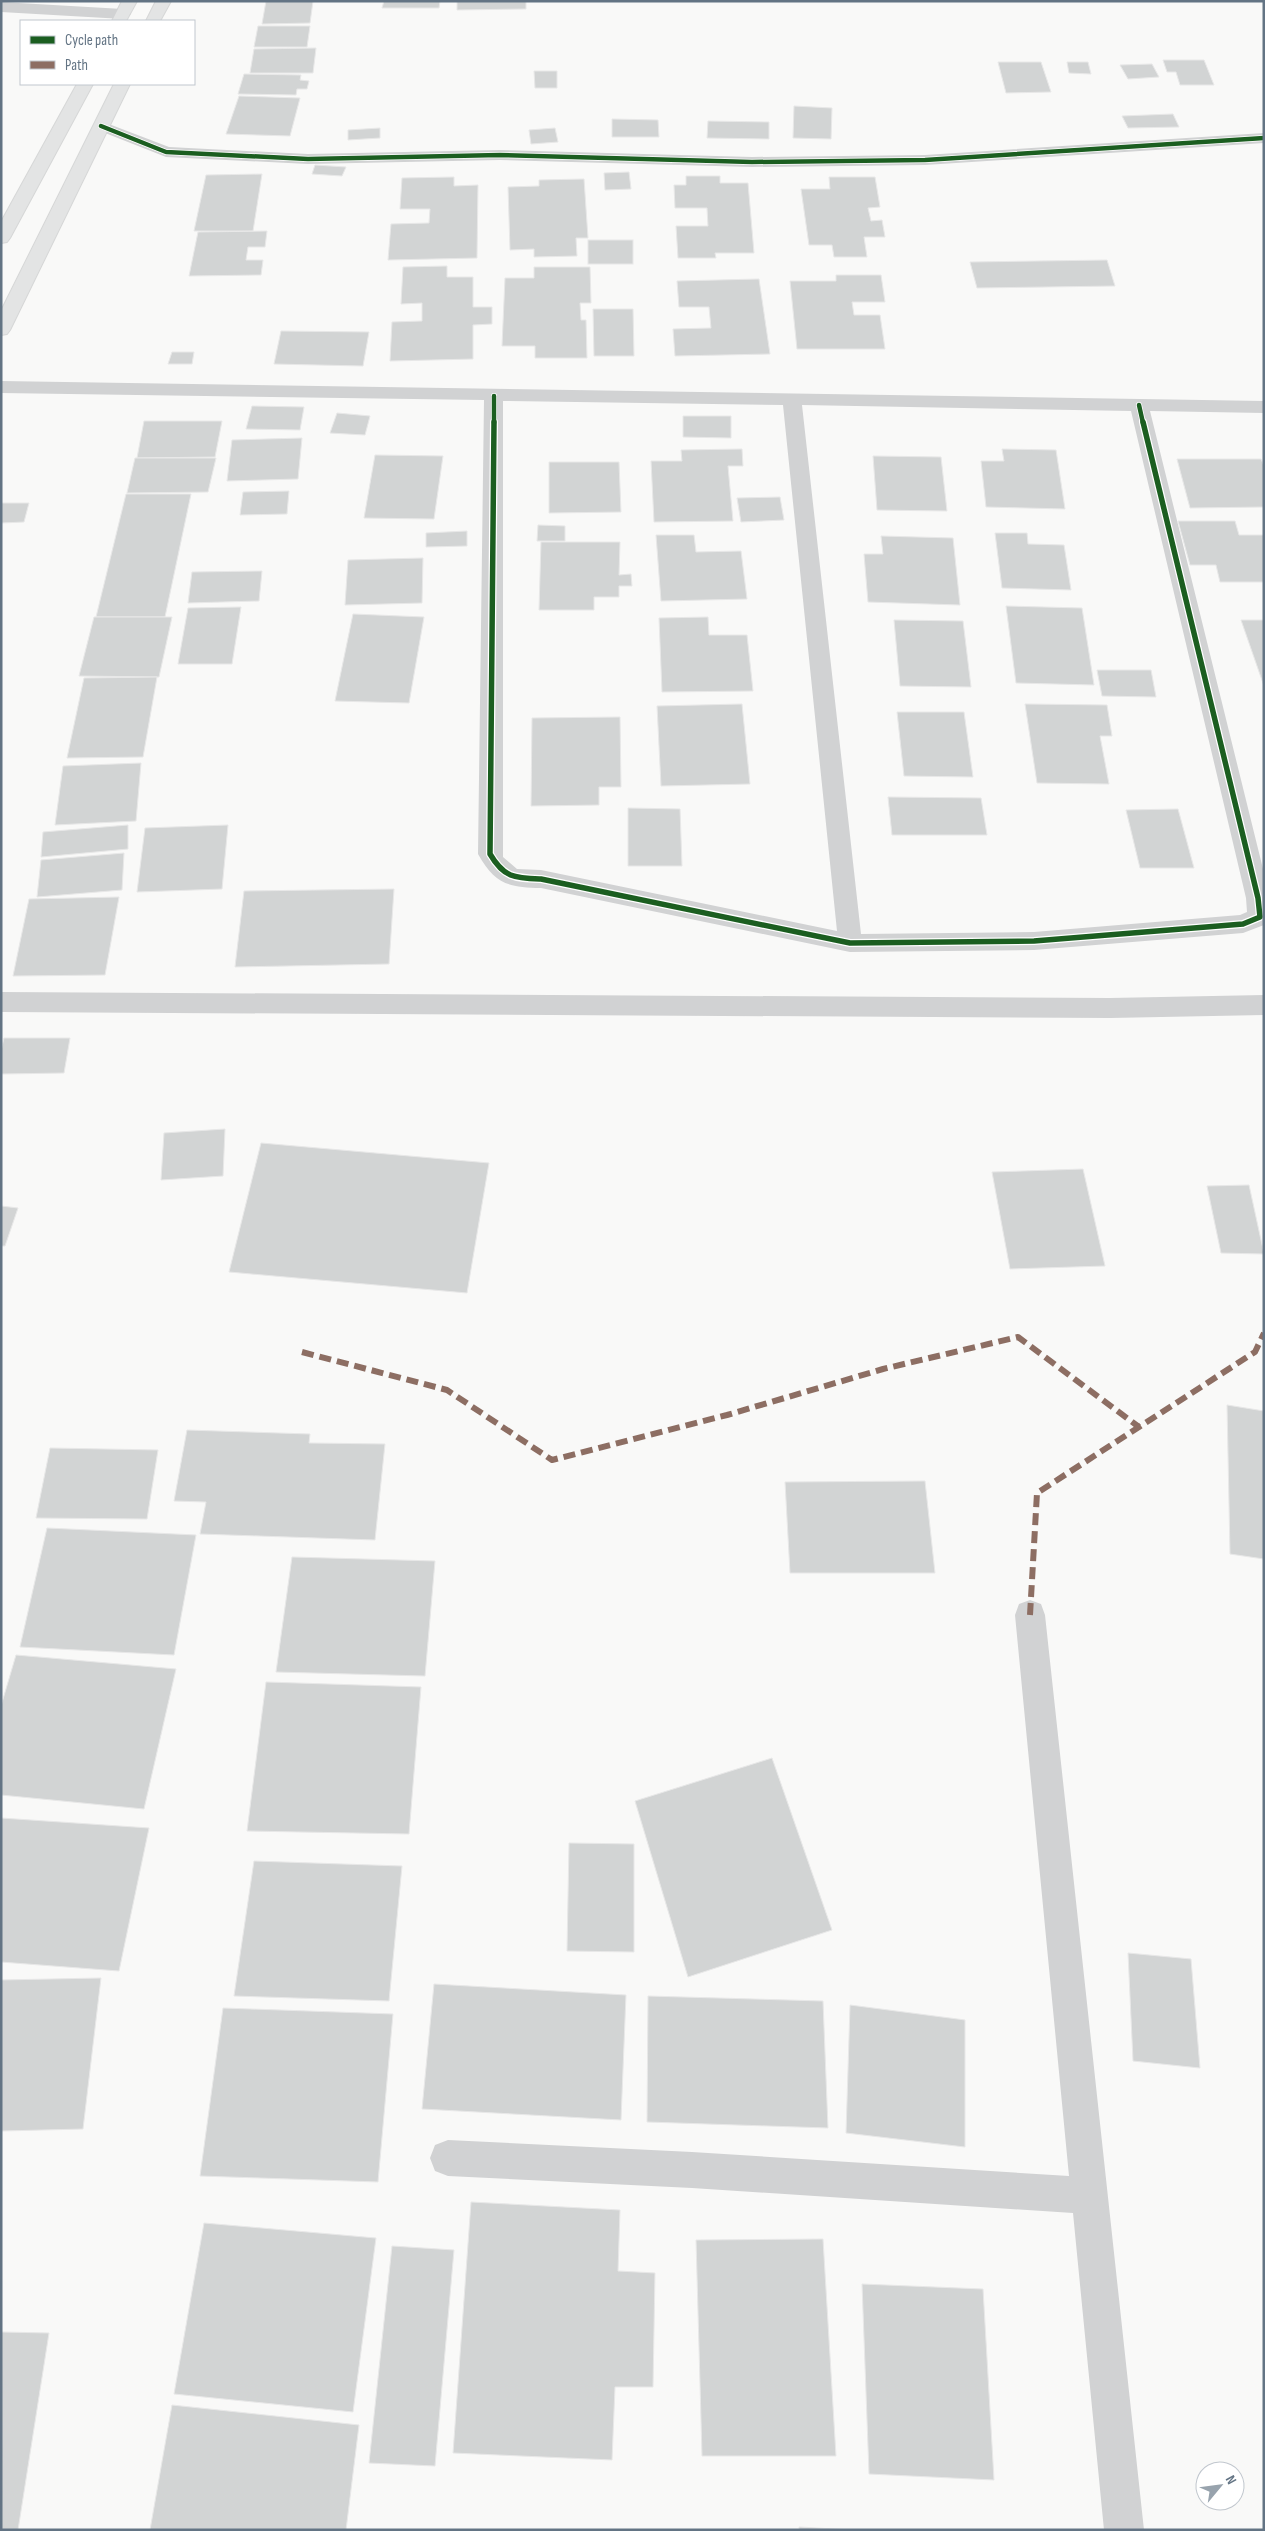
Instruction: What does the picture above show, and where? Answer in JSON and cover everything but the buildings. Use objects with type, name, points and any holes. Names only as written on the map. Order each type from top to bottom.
[{"type":"main road","points":[[154,20],[164,1]]},
{"type":"main road","points":[[1,238],[84,85]]},
{"type":"main road","points":[[1,330],[122,85]]},
{"type":"street","points":[[1,7],[124,12]]},
{"type":"street","points":[[101,126],[166,152],[308,159],[500,155],[752,162],[925,160],[1264,138]]},
{"type":"street","points":[[1,387],[494,396],[792,398],[1264,407]]},
{"type":"street","points":[[494,396],[490,854],[498,869],[514,878],[541,880],[850,943],[1034,941],[1243,924],[1262,917],[1139,405]]},
{"type":"street","points":[[792,398],[850,943]]},
{"type":"street","points":[[1,1002],[1110,1008],[1264,1005]]},
{"type":"street","points":[[1030,1615],[1124,2530]]},
{"type":"street","points":[[448,2158],[692,2170],[1090,2196]]},
{"type":"marked path","points":[[1030,1615],[1037,1493],[1255,1352],[1264,1333]]},
{"type":"marked path","points":[[302,1352],[447,1390],[552,1460],[727,1415],[883,1369],[1018,1337],[1139,1427]]},
{"type":"cycle path","points":[[101,126],[166,152],[308,159],[500,155],[752,162],[925,160],[1264,138]]},
{"type":"cycle path","points":[[494,396],[490,854],[495,863],[505,874],[517,878],[541,879],[850,943],[1034,941],[1243,924],[1260,917],[1258,898],[1139,405]]}]
